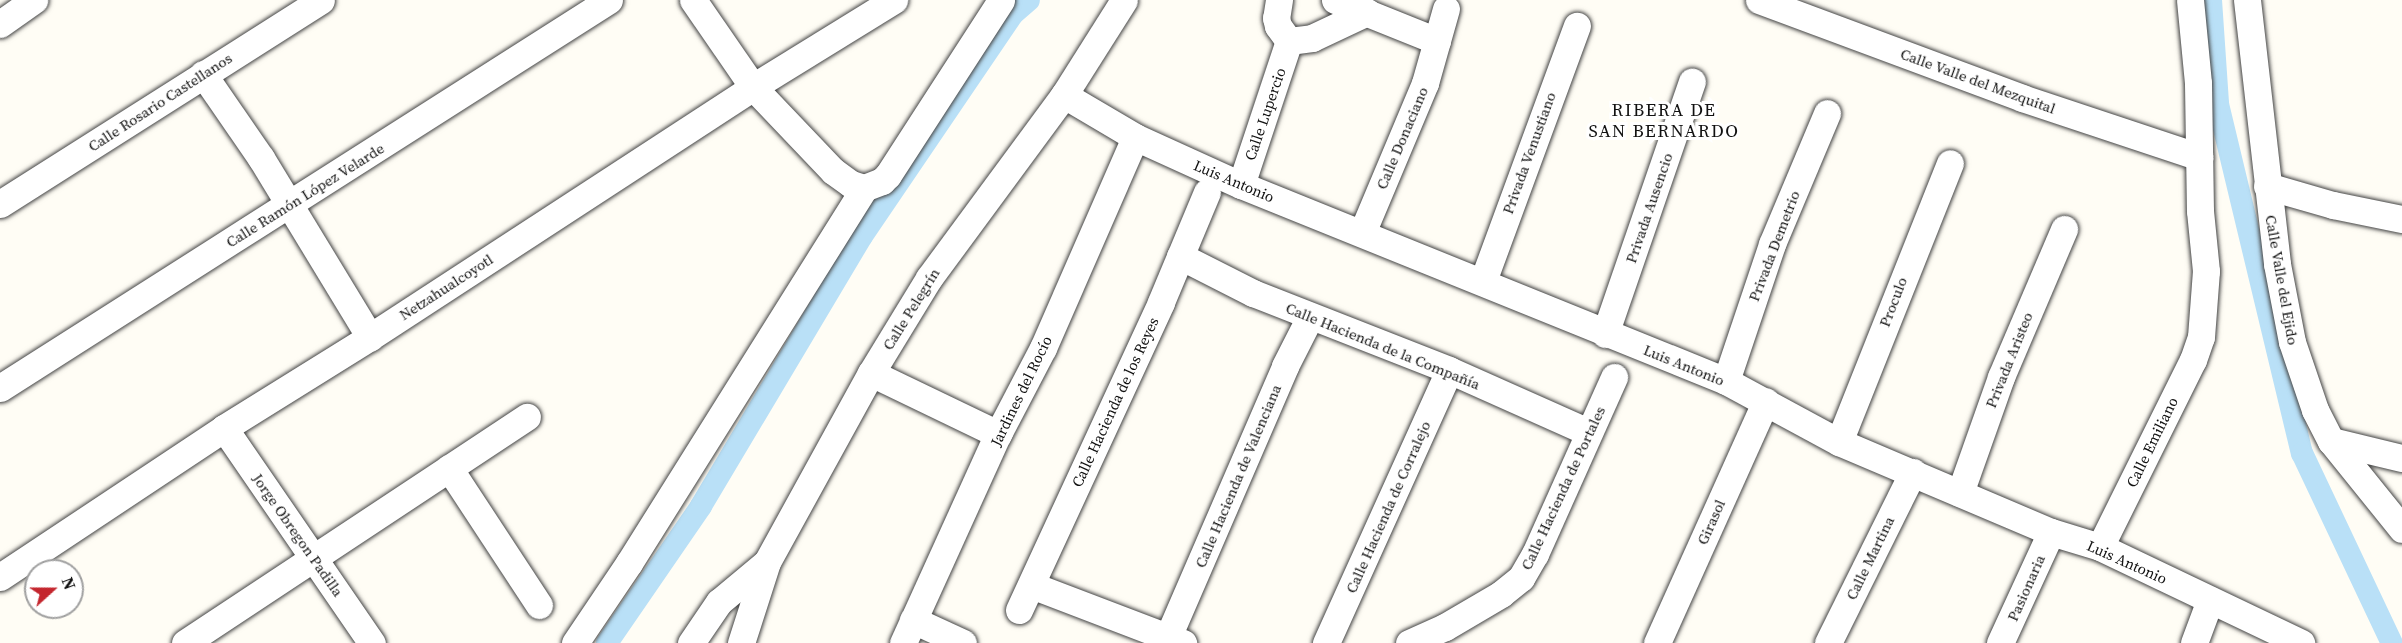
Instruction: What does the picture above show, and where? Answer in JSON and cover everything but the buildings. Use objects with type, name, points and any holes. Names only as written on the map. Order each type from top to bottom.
[{"type":"street","name":"Calle Rosario Castellanos","points":[[0,204],[321,0]]},
{"type":"street","name":"Calle Ramón López Velarde","points":[[0,388],[609,0]]},
{"type":"street","points":[[693,0],[753,87],[833,171],[851,184],[864,188]]},
{"type":"street","name":"Netzahualcoyotl","points":[[0,577],[224,428],[370,337],[753,87],[894,0]]},
{"type":"street","points":[[575,643],[629,563],[864,188],[882,181],[888,174],[1001,0]]},
{"type":"street","name":"Calle Pelegrín","points":[[741,643],[767,562],[871,373],[929,278],[1064,95],[1124,0]]},
{"type":"street","points":[[1279,0],[1276,18],[1278,26],[1289,42],[1312,38],[1367,12]]},
{"type":"street","points":[[1335,0],[1437,41]]},
{"type":"street","name":"Calle Valle del Mezquital","points":[[1759,0],[2022,98],[2199,157]]},
{"type":"street","name":"Calle Emiliano","points":[[2100,547],[2193,360],[2201,337],[2206,271],[2199,157],[2198,83],[2190,0]]},
{"type":"street","name":"Calle Valle del Ejido","points":[[2247,0],[2266,186],[2277,264],[2292,342],[2315,410],[2331,441],[2402,529]]},
{"type":"street","name":"Calle Donaciano","points":[[1362,233],[1425,83],[1446,9]]},
{"type":"street","name":"Privada Venustiano","points":[[1483,281],[1577,26]]},
{"type":"street","name":"Calle Lupercio","points":[[1240,186],[1289,42]]},
{"type":"street","points":[[203,74],[261,158],[370,337]]},
{"type":"street","name":"Privada Ausencio","points":[[1605,334],[1692,82]]},
{"type":"street","name":"Luis Antonio","points":[[1064,95],[1135,136],[1240,186],[1483,281],[1605,334],[1726,381],[1839,442],[2051,532],[2100,547],[2301,643]]},
{"type":"street","name":"Privada Demetrio","points":[[1726,381],[1772,244],[1827,113]]},
{"type":"street","name":"Jardines del Rocío","points":[[908,632],[998,434],[1043,348],[1135,136]]},
{"type":"street","name":"Proculo","points":[[1839,442],[1950,163]]},
{"type":"street","points":[[2266,186],[2333,205],[2402,219]]},
{"type":"street","name":"Calle Hacienda de los Reyes","points":[[1019,610],[1207,192]]},
{"type":"street","name":"Privada Aristeo","points":[[1960,493],[2001,377],[2064,229]]},
{"type":"street","name":"Calle Hacienda de la Compañía","points":[[1180,256],[1253,293],[1449,370],[1588,432]]},
{"type":"street","name":"Calle Hacienda de Valenciana","points":[[1176,640],[1285,366],[1310,317]]},
{"type":"street","name":"Calle Hacienda de Corralejo","points":[[1334,641],[1449,370]]},
{"type":"street","points":[[871,373],[998,434]]},
{"type":"street","name":"Calle Hacienda de Portales","points":[[1409,643],[1482,605],[1521,578],[1535,554],[1614,377]]},
{"type":"street","name":"Girasol","points":[[1657,643],[1766,401]]},
{"type":"street","points":[[185,643],[527,417]]},
{"type":"street","name":"Jorge Obregon Padilla","points":[[224,428],[372,643]]},
{"type":"street","points":[[2331,441],[2402,458]]},
{"type":"street","points":[[449,468],[539,605]]},
{"type":"street","name":"Calle Martina","points":[[1828,643],[1913,472]]},
{"type":"street","name":"Pasionaria","points":[[2000,643],[2051,532]]},
{"type":"street","points":[[691,643],[719,602],[767,562]]},
{"type":"street","points":[[1031,585],[1176,640]]},
{"type":"street","points":[[2194,643],[2210,600]]},
{"type":"street","points":[[908,632],[963,643]]},
{"type":"waterway","points":[[607,643],[701,506],[862,236],[1013,14],[1029,0]]},
{"type":"waterway","points":[[2211,0],[2218,104],[2302,453],[2392,643]]},
{"type":"district","name":"RIBERA DE SAN BERNARDO","points":[[1664,121]]}]
